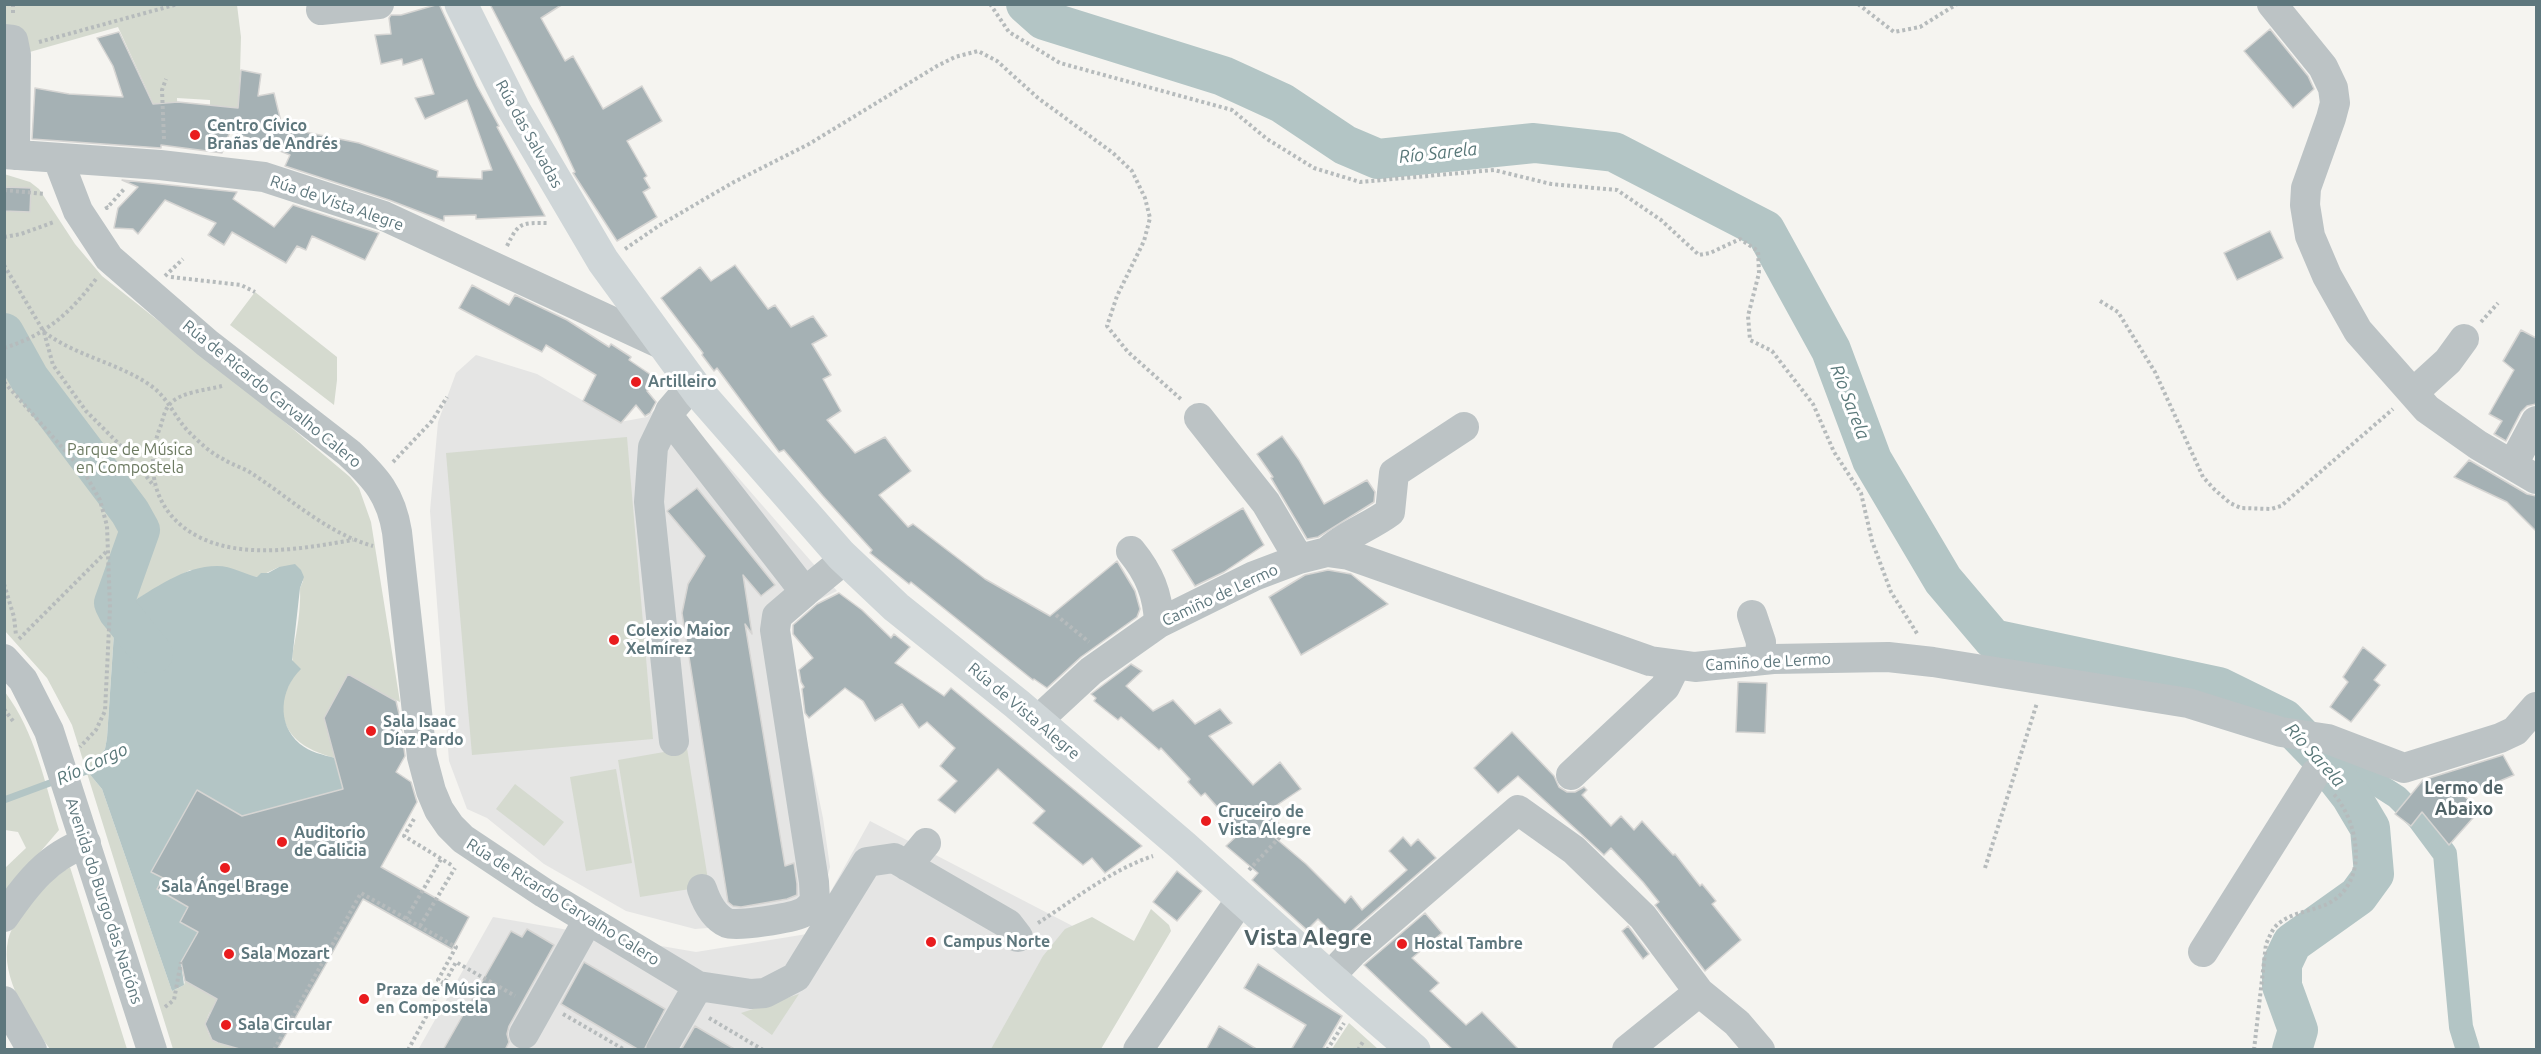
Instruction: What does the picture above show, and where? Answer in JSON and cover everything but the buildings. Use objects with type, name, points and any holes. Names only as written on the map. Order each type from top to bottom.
[{"type":"main road","name":"Rúa das Salvadas","points":[[461,4],[513,108],[603,261]]},
{"type":"main road","name":"Rúa de Vista Alegre","points":[[603,261],[693,384],[845,559],[896,607],[1037,721],[1183,846],[1244,886],[1329,977],[1414,1050]]},
{"type":"street","points":[[321,10],[379,4]]},
{"type":"street","points":[[2272,4],[2323,68],[2329,77],[2335,96],[2331,118],[2306,188],[2307,220],[2315,254],[2358,331],[2418,399],[2478,445],[2525,472],[2536,422]]},
{"type":"street","points":[[9,40],[16,56],[10,101],[10,154]]},
{"type":"street","name":"Rúa de Vista Alegre","points":[[10,154],[160,165],[264,177],[384,216],[663,345]]},
{"type":"street","name":"Rúa de Ricardo Carvalho Calero","points":[[70,160],[67,207],[109,258],[207,344],[349,453],[388,497],[395,518],[422,757],[430,791],[450,826],[463,839],[588,920],[698,999]]},
{"type":"street","points":[[2418,399],[2448,362],[2463,339]]},
{"type":"street","points":[[674,741],[649,502],[654,447],[670,411],[693,384]]},
{"type":"street","points":[[668,416],[805,592]]},
{"type":"street","points":[[1199,418],[1266,503],[1299,560]]},
{"type":"street","points":[[1341,540],[1379,521],[1390,512],[1394,473],[1464,427]]},
{"type":"street","name":"Camiño de Lermo","points":[[1037,721],[1091,671],[1159,623],[1254,576],[1299,560],[1341,540],[1349,555],[1650,660],[1676,665],[1708,666],[1760,660],[1888,657],[1933,662],[2188,703],[2281,732],[2328,739],[2404,768],[2500,738],[2515,731],[2536,707]]},
{"type":"street","points":[[1131,550],[1144,566],[1151,581],[1159,609],[1159,623]]},
{"type":"street","points":[[702,889],[707,903],[717,914],[726,922],[737,924],[800,914],[816,901],[775,630],[777,616],[845,559]]},
{"type":"street","points":[[1752,615],[1761,642],[1760,660]]},
{"type":"street","name":"Avenida do Burgo das Nacións","points":[[4,659],[23,680],[36,701],[68,767],[86,843],[152,1050]]},
{"type":"street","points":[[1571,775],[1665,687],[1676,665]]},
{"type":"street","points":[[2203,952],[2323,783]]},
{"type":"street","points":[[1329,977],[1506,804],[1574,850],[1643,917],[1699,992],[1737,1023],[1760,1050]]},
{"type":"street","points":[[4,917],[40,870],[68,849],[86,843]]},
{"type":"street","points":[[907,866],[926,843]]},
{"type":"street","points":[[661,1050],[698,999],[765,993],[796,977],[867,862],[894,858],[1008,924],[1018,937]]},
{"type":"street","points":[[1138,1050],[1244,886]]},
{"type":"street","points":[[535,1015],[588,920]]},
{"type":"street","points":[[1627,1050],[1699,992]]},
{"type":"street","points":[[4,1001],[32,1050]]},
{"type":"path","points":[[9,40],[39,42],[177,4]]},
{"type":"path","points":[[990,4],[1009,32],[1060,63],[1232,110],[1267,139],[1314,168],[1351,180],[1360,182],[1494,170],[1551,184],[1617,190],[1661,220],[1699,255],[1710,253],[1740,238],[1758,251],[1759,273],[1748,316],[1750,340],[1772,351],[1813,404],[1834,452],[1861,493],[1872,541],[1891,592],[1933,662]]},
{"type":"path","points":[[1858,4],[1894,32],[1920,27],[1957,4]]},
{"type":"path","points":[[603,261],[734,182],[809,144],[937,66],[955,57],[978,51],[997,61],[1038,98],[1113,153],[1132,171],[1145,198],[1150,218],[1144,241],[1117,296],[1107,326],[1128,352],[1199,418]]},
{"type":"path","points":[[164,144],[162,90],[166,79]]},
{"type":"path","points":[[105,206],[107,208],[125,188]]},
{"type":"path","points":[[4,190],[36,192]]},
{"type":"path","points":[[4,237],[21,234],[67,207]]},
{"type":"path","points":[[507,245],[516,227],[525,223],[553,223]]},
{"type":"path","points":[[183,259],[165,277],[241,285],[255,292]]},
{"type":"path","points":[[4,265],[44,332],[53,364],[81,405],[126,451],[154,487],[173,519],[200,538],[239,550],[285,549],[353,540]]},
{"type":"path","points":[[4,348],[44,332],[85,293],[102,271]]},
{"type":"path","points":[[2100,301],[2118,312],[2155,372],[2204,477],[2230,503],[2241,508],[2271,509],[2282,506],[2395,408],[2418,399]]},
{"type":"path","points":[[44,332],[62,345],[153,387],[170,404],[189,433],[221,458],[246,470],[353,540],[380,548]]},
{"type":"path","points":[[4,382],[84,472],[100,500],[107,526],[110,608],[105,711],[68,767]]},
{"type":"path","points":[[154,487],[153,443],[170,404],[180,397],[229,384]]},
{"type":"path","points":[[376,481],[432,421],[447,397]]},
{"type":"path","points":[[4,584],[14,617],[16,643],[107,550]]},
{"type":"path","points":[[1056,615],[1107,659]]},
{"type":"path","points":[[1985,868],[2039,696]]},
{"type":"path","points":[[2254,1050],[2266,944],[2274,928],[2286,919],[2326,905],[2338,898],[2354,875],[2356,863],[2354,834],[2348,818],[2323,783]]},
{"type":"path","points":[[1244,886],[1291,825]]},
{"type":"path","points":[[404,836],[455,868],[420,926]]},
{"type":"path","points":[[1018,937],[1098,883],[1136,862],[1162,853]]},
{"type":"path","points":[[406,919],[441,859]]},
{"type":"path","points":[[274,1050],[362,893],[377,899],[406,919],[456,947],[438,980],[445,984]]},
{"type":"path","points":[[165,1007],[174,1000],[181,962]]},
{"type":"path","points":[[408,1050],[456,963],[535,1015],[625,1050]]},
{"type":"path","points":[[698,999],[763,1050]]},
{"type":"path","points":[[1327,1050],[1349,1014]]},
{"type":"shaded area","name":"Colexio Maior Xelmírez","points":[[476,355],[537,374],[620,422],[647,417],[668,397],[837,591],[802,608],[787,630],[788,650],[823,818],[830,867],[820,907],[801,921],[695,929],[626,911],[544,864],[487,818],[467,809],[449,761],[430,511],[438,422],[456,373]]},
{"type":"shaded area","points":[[295,564],[304,577],[300,588],[292,660],[301,669],[294,677],[285,696],[284,717],[292,736],[300,744],[312,751],[335,758],[343,789],[242,816],[152,872],[163,878],[157,889],[188,907],[180,922],[198,932],[181,962],[184,985],[172,991],[102,789],[87,771],[105,749],[115,618],[118,611],[127,605],[181,574],[193,570],[222,566],[257,577],[261,573]]},
{"type":"shaded area","name":"Campus Norte","points":[[870,821],[1117,949],[1069,1049],[418,1050],[493,917],[696,952],[807,934]]},
{"type":"green space","points":[[5,5],[237,5],[241,37],[239,110],[210,109],[210,100],[177,98],[178,128],[158,129],[151,99],[118,27],[5,59]]},
{"type":"green space","name":"Parque de Música en Compostela","points":[[4,174],[30,182],[39,189],[75,244],[102,276],[267,407],[350,477],[359,488],[371,522],[400,702],[387,696],[335,758],[314,751],[297,739],[285,723],[283,712],[284,696],[293,674],[292,654],[300,604],[300,588],[303,581],[279,567],[258,577],[190,570],[126,605],[115,618],[105,749],[87,771],[102,789],[172,991],[184,985],[185,981],[226,1004],[210,1012],[206,1023],[207,1029],[212,1040],[241,1049],[173,1049],[72,725],[47,678],[5,631]]},
{"type":"green space","points":[[255,292],[337,357],[334,405],[230,325]]},
{"type":"green space","points":[[627,437],[653,739],[472,755],[446,453]]},
{"type":"green space","points":[[5,692],[32,741],[59,830],[5,893],[5,868],[26,848],[18,832],[5,830]]},
{"type":"green space","points":[[687,748],[709,886],[640,897],[618,760]]},
{"type":"green space","points":[[616,769],[632,863],[586,871],[570,777]]},
{"type":"green space","points":[[515,784],[564,822],[544,846],[496,809]]},
{"type":"green space","points":[[70,867],[127,1049],[50,1049],[25,1012],[12,984],[7,954],[11,930],[39,893]]},
{"type":"green space","points":[[1151,909],[1169,925],[1171,931],[1101,1049],[991,1049],[1043,956],[1065,929],[1092,917],[1134,941]]},
{"type":"green space","points":[[799,994],[772,1035],[741,1013]]},
{"type":"green space","points":[[1349,1023],[1378,1049],[1332,1049]]},
{"type":"waterway","name":"Río Sarela","points":[[1026,4],[1044,20],[1223,76],[1282,103],[1345,145],[1378,159],[1534,143],[1614,152],[1765,230],[1831,350],[1872,460],[1943,580],[1993,639],[2219,687],[2284,719],[2319,755],[2351,796],[2370,828],[2374,874],[2358,896],[2292,943],[2282,964],[2282,986],[2298,1030],[2292,1050]]},
{"type":"waterway","name":"Río Corgo","points":[[4,333],[29,378],[130,512],[140,530],[114,603],[153,654]]},
{"type":"waterway","points":[[2319,755],[2333,756],[2397,797],[2419,819],[2445,854],[2461,1027],[2468,1050]]},
{"type":"waterway","name":"Río Corgo","points":[[72,776],[87,771]]},
{"type":"waterway","name":"Río Corgo","points":[[4,800],[58,780]]},
{"type":"place","name":"Centro Cívico Brañas de Andrés","points":[[195,135]]},
{"type":"place","name":"Artilleiro","points":[[636,382]]},
{"type":"place","name":"Colexio Maior Xelmírez","points":[[614,640]]},
{"type":"place","name":"Sala Isaac Díaz Pardo","points":[[371,731]]},
{"type":"place","name":"Cruceiro de Vista Alegre","points":[[1206,821]]},
{"type":"place","name":"Auditorio de Galicia","points":[[282,842]]},
{"type":"place","name":"Sala Ángel Brage","points":[[225,868]]},
{"type":"place","name":"Campus Norte","points":[[931,942]]},
{"type":"place","name":"Hostal Tambre","points":[[1402,944]]},
{"type":"place","name":"Sala Mozart","points":[[229,954]]},
{"type":"place","name":"Praza de Música en Compostela","points":[[364,999]]},
{"type":"place","name":"Sala Circular","points":[[226,1025]]},
{"type":"district","name":"Lermo de Abaixo","points":[[2464,798]]},
{"type":"district","name":"Vista Alegre","points":[[1308,938]]}]
